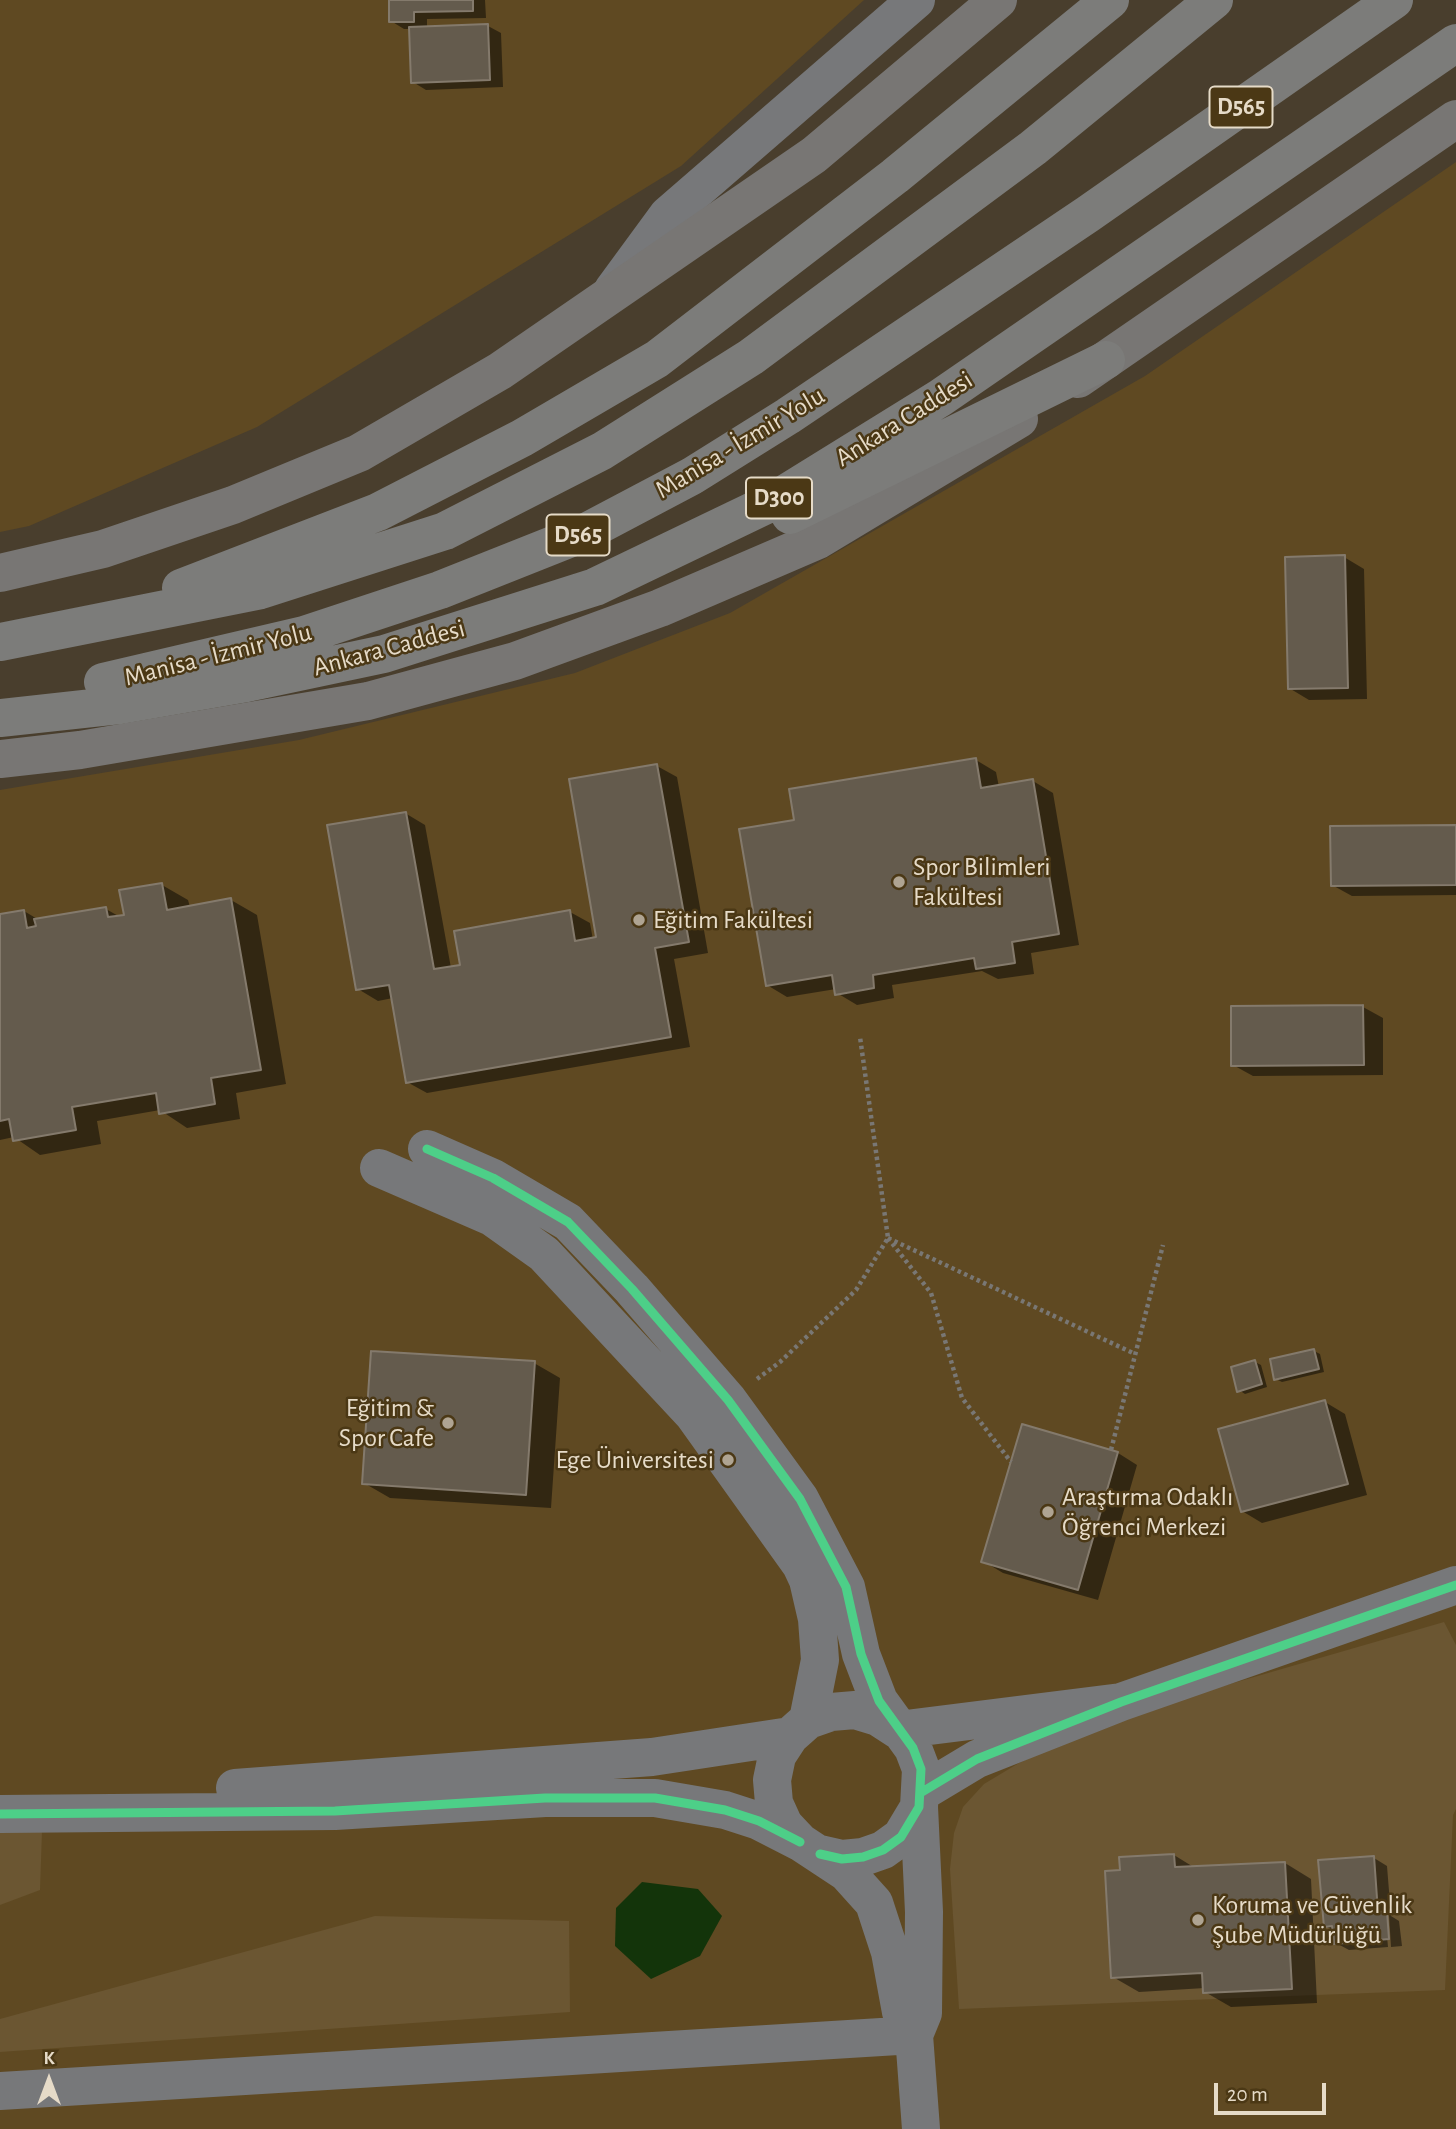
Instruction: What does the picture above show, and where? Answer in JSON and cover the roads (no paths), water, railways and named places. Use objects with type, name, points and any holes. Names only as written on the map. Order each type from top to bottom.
[{"type":"highway","points":[[74,629],[379,512],[533,432],[657,359],[975,112],[1110,0]]},
{"type":"highway","points":[[0,642],[261,590],[445,531],[602,451],[751,358],[1034,148],[1214,0]]},
{"type":"highway","name":"Manisa - İzmir Yolu","points":[[0,703],[140,675],[304,635],[440,590],[586,532],[692,476],[788,416],[1088,214],[1394,0]]},
{"type":"highway","name":"Ankara Caddesi","points":[[0,718],[120,705],[247,683],[384,654],[594,587],[772,502],[940,398],[1456,43]]},
{"type":"highway","points":[[594,587],[804,510],[1106,360]]},
{"type":"main road","points":[[0,573],[103,548],[181,523],[233,505],[359,453],[500,371],[814,155],[998,0]]},
{"type":"main road","name":"Ankara Caddesi","points":[[0,760],[80,750],[368,701],[515,661],[660,608],[818,540],[1019,419],[1456,118]]},
{"type":"street","points":[[609,295],[668,215],[916,0]]},
{"type":"street","points":[[427,1149],[493,1178],[568,1222],[632,1289],[728,1400],[800,1499],[846,1587],[861,1654],[879,1701],[912,1748],[921,1769],[923,2013],[915,2035],[921,2129]]},
{"type":"street","points":[[379,1168],[492,1217],[544,1254],[692,1415],[801,1565],[808,1580],[817,1619],[820,1660],[799,1728],[777,1756],[772,1780],[775,1803],[784,1825],[810,1848],[842,1859],[863,1857],[883,1850],[901,1837],[920,1799],[977,1759],[1121,1702],[1456,1585]]},
{"type":"street","points":[[0,1814],[160,1803],[652,1757],[799,1728],[831,1712],[855,1710],[878,1717],[898,1730],[1121,1702]]},
{"type":"street","points":[[0,1791],[160,1803],[335,1811],[545,1798],[655,1798],[725,1810],[759,1821],[810,1848],[847,1873],[873,1903],[890,1952],[901,2012],[915,2035]]},
{"type":"street","points":[[0,2091],[915,2035]]},
{"type":"place","name":"Spor Bilimleri Fakültesi","points":[[899,882]]},
{"type":"place","name":"Eğitim Fakültesi","points":[[639,920]]},
{"type":"place","name":"Eğitim & Spor Cafe","points":[[448,1423]]},
{"type":"place","name":"Ege Üniversitesi","points":[[728,1460]]},
{"type":"place","name":"Araştırma Odaklı Öğrenci Merkezi","points":[[1048,1512]]},
{"type":"place","name":"Koruma ve Güvenlik Şube Müdürlüğü","points":[[1198,1920]]}]
